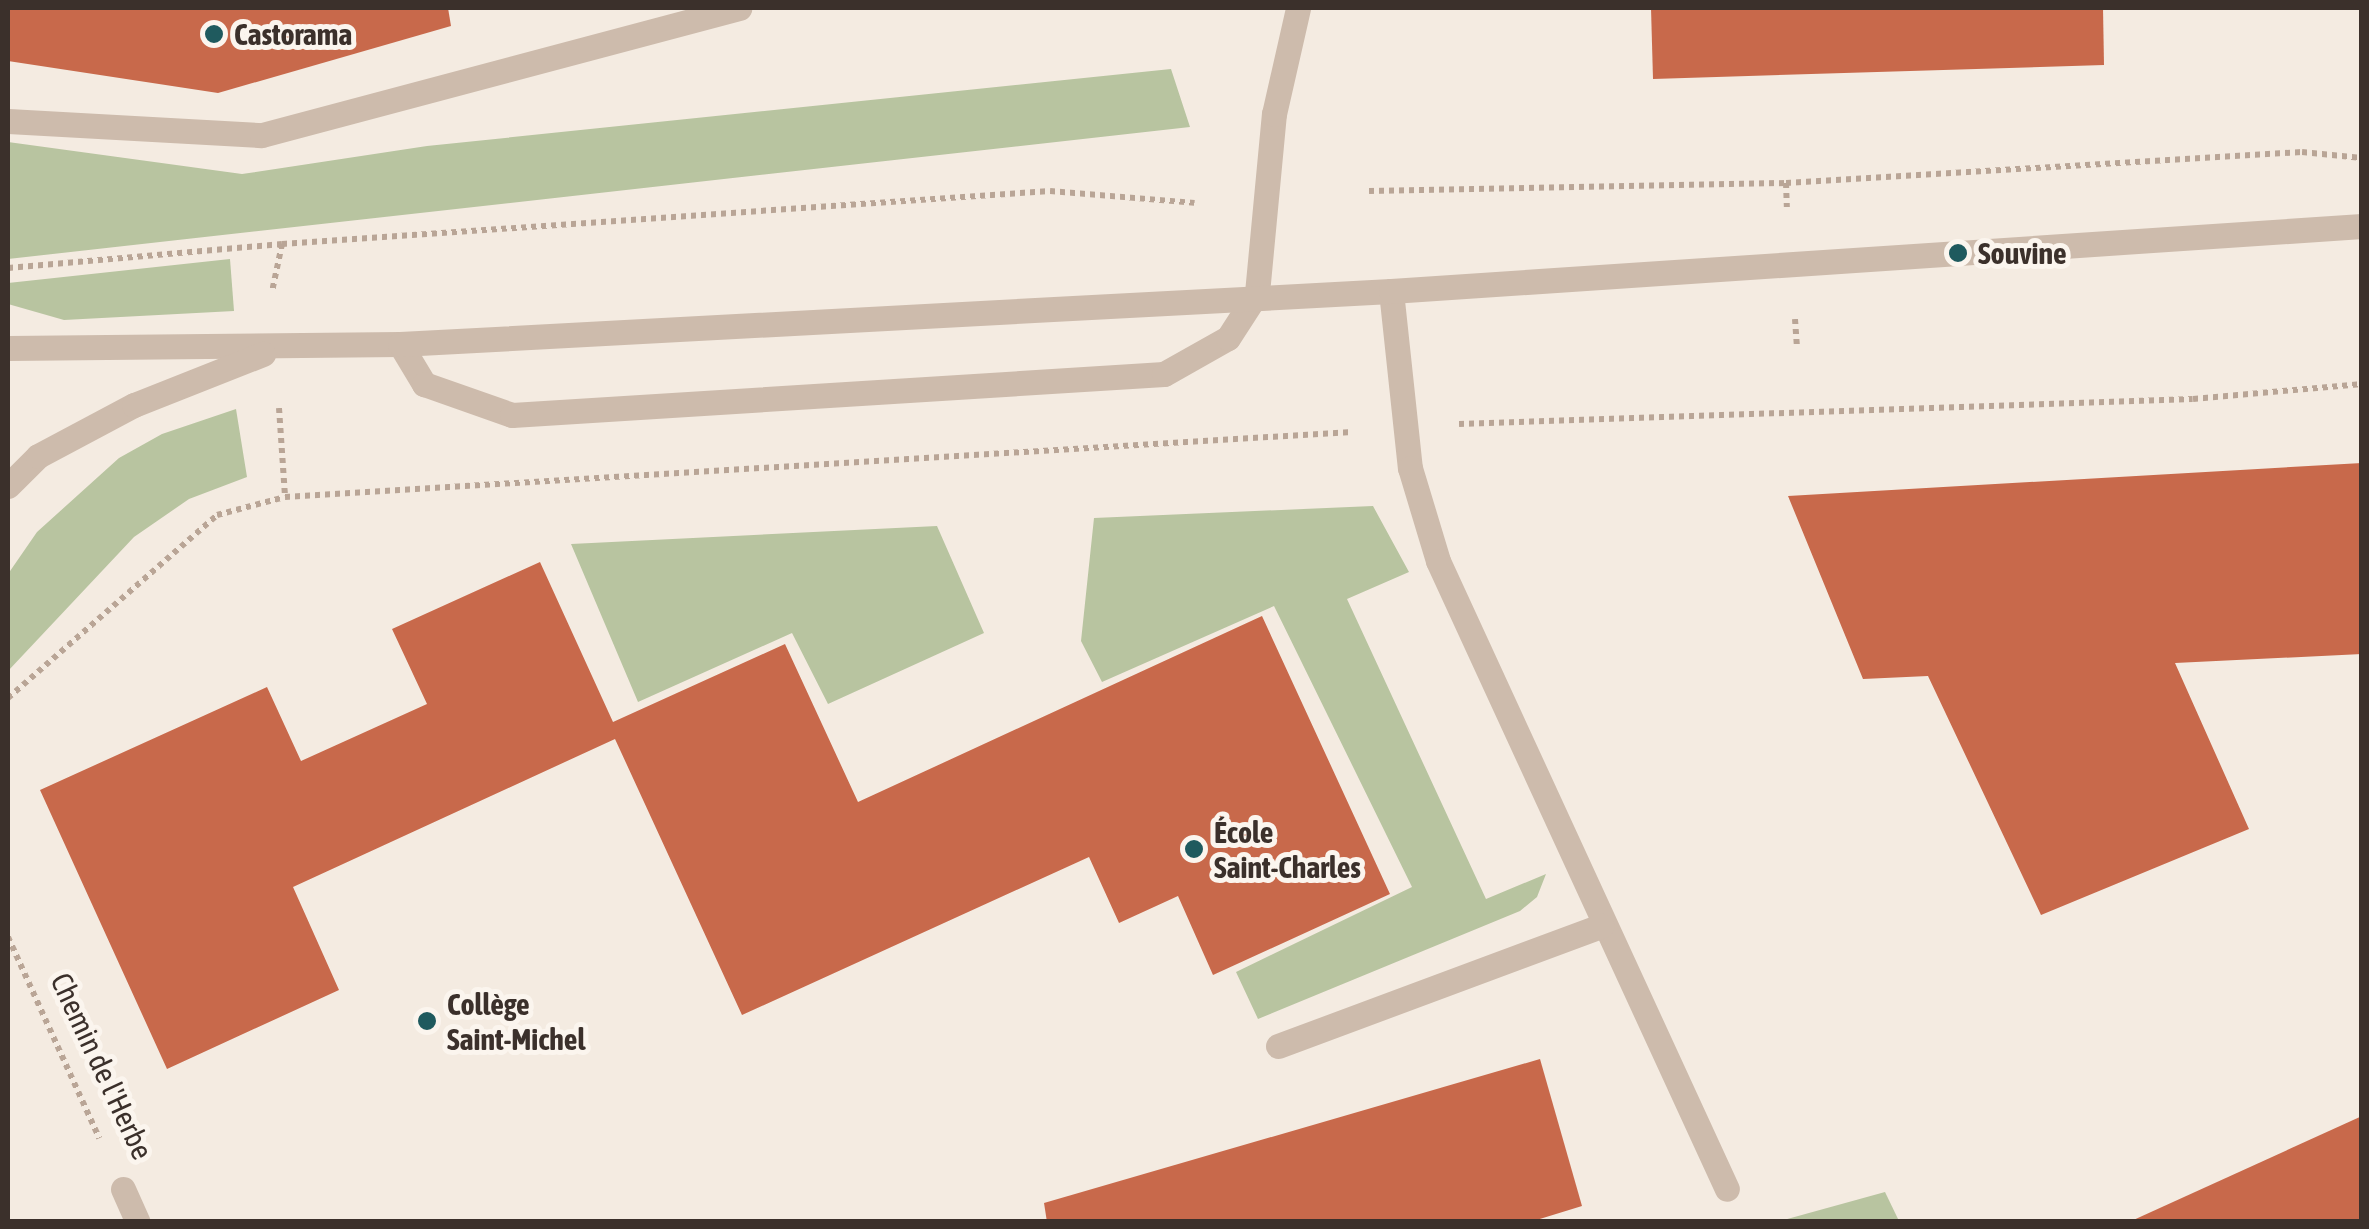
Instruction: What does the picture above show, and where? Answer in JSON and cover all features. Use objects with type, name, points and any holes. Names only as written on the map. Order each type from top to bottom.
[{"type":"street","points":[[8,121],[262,135],[739,8]]},
{"type":"street","points":[[400,344],[424,384],[512,415],[1164,374],[1228,338],[1257,293],[1274,114],[1298,8]]},
{"type":"street","points":[[8,348],[400,344],[1257,293],[1391,291],[2362,226]]},
{"type":"street","points":[[1391,291],[1410,468],[1438,561],[1602,926],[1727,1189]]},
{"type":"street","points":[[8,486],[38,456],[134,405],[275,348]]},
{"type":"street","points":[[1278,1046],[1602,926]]},
{"type":"street","name":"Chemin de l'Herbe","points":[[123,1189],[138,1222]]},
{"type":"path","points":[[1369,191],[1786,184],[2302,152],[2362,158]]},
{"type":"path","points":[[8,268],[282,244],[1050,191],[1195,202]]},
{"type":"path","points":[[269,304],[282,244]]},
{"type":"path","points":[[8,698],[217,514],[284,497],[389,495],[1128,442],[1299,438],[1407,425],[2173,400],[2362,384]]},
{"type":"path","points":[[278,392],[284,497]]},
{"type":"path","name":"Chemin de l'Herbe","points":[[8,937],[123,1189]]},
{"type":"green space","points":[[1171,69],[1190,127],[8,259],[8,142],[242,174],[427,146]]},
{"type":"green space","points":[[230,259],[234,311],[64,320],[8,304],[8,283]]},
{"type":"green space","points":[[236,409],[247,477],[189,499],[134,537],[8,671],[8,574],[37,532],[119,458],[162,434]]},
{"type":"green space","points":[[1373,506],[1409,572],[1347,599],[1486,899],[1546,874],[1537,897],[1520,911],[1258,1019],[1236,972],[1412,887],[1274,606],[1102,682],[1081,641],[1094,518]]},
{"type":"green space","points":[[937,526],[984,633],[828,704],[792,633],[638,702],[571,544]]},
{"type":"green space","points":[[1885,1192],[1899,1221],[1780,1221]]},
{"type":"building","name":"Castorama","points":[[8,8],[448,8],[451,26],[218,93],[8,61]]},
{"type":"building","points":[[1651,8],[2103,8],[2104,65],[1653,79]]},
{"type":"building","points":[[2362,463],[2362,654],[2175,663],[2249,829],[2041,915],[1928,676],[1863,679],[1788,496]]},
{"type":"building","points":[[540,562],[613,722],[785,644],[858,802],[1262,616],[1390,894],[1213,975],[1178,896],[1119,923],[1089,857],[742,1015],[615,739],[293,887],[339,990],[167,1069],[40,790],[267,687],[301,761],[427,704],[392,629]]},
{"type":"building","points":[[1540,1059],[1582,1206],[1530,1222],[1047,1222],[1044,1203]]},
{"type":"building","points":[[2362,1116],[2362,1222],[2129,1222]]},
{"type":"place","name":"Castorama","points":[[214,34]]},
{"type":"place","name":"Souvine","points":[[1958,253]]},
{"type":"place","name":"École Saint-Charles","points":[[1194,849]]},
{"type":"place","name":"Collège Saint-Michel","points":[[427,1021]]}]
